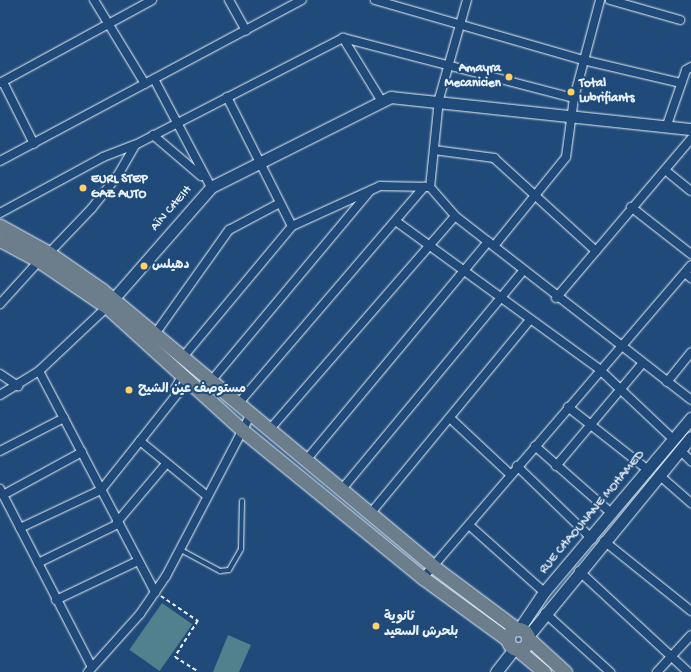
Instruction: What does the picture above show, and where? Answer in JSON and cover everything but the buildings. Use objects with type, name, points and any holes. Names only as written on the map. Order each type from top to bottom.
[{"type":"main road","points":[[0,226],[155,334],[434,567],[523,633],[565,672]]},
{"type":"main road","points":[[0,240],[44,257]]},
{"type":"main road","points":[[110,303],[242,430],[423,578],[513,646],[544,672]]},
{"type":"main road","points":[[513,646],[523,633]]},
{"type":"main road","points":[[513,646],[526,647],[523,633]]},
{"type":"street","points":[[94,0],[107,24],[145,84]]},
{"type":"street","points":[[34,144],[1,82],[152,0]]},
{"type":"street","points":[[229,0],[246,31]]},
{"type":"street","points":[[0,161],[302,0]]},
{"type":"street","points":[[375,0],[583,60],[681,83]]},
{"type":"street","points":[[238,404],[427,187],[434,150],[439,99],[467,0]]},
{"type":"street","points":[[306,459],[462,271],[491,244],[538,194],[566,157],[574,98],[600,0]]},
{"type":"street","points":[[610,0],[680,20]]},
{"type":"street","points":[[0,213],[103,157],[135,145],[227,96],[343,38],[574,98]]},
{"type":"street","points":[[343,38],[381,100]]},
{"type":"street","points":[[667,125],[681,83],[691,67]]},
{"type":"street","name":"AÏN CHEIH","points":[[110,303],[207,182],[154,80]]},
{"type":"street","points":[[227,96],[278,204],[292,226]]},
{"type":"street","points":[[153,135],[207,182],[260,164],[381,100],[391,97],[439,99],[691,129]]},
{"type":"street","points":[[556,298],[631,207],[690,143]]},
{"type":"street","points":[[0,304],[92,208],[118,175],[135,145]]},
{"type":"street","points":[[434,150],[494,158],[538,194],[596,251]]},
{"type":"street","points":[[665,170],[691,191]]},
{"type":"street","points":[[184,357],[292,226],[371,189],[398,184],[427,187],[455,216],[556,298],[691,400]]},
{"type":"street","points":[[211,381],[371,189]]},
{"type":"street","points":[[155,334],[229,230],[278,204]]},
{"type":"street","points":[[631,207],[691,254]]},
{"type":"street","points":[[270,429],[427,246],[455,216]]},
{"type":"street","points":[[398,222],[427,246],[599,369],[619,390],[673,439]]},
{"type":"street","points":[[423,578],[434,567],[599,369],[688,275],[691,265]]},
{"type":"street","points":[[342,489],[523,270]]},
{"type":"street","points":[[0,394],[18,386],[39,371],[110,303]]},
{"type":"street","points":[[370,514],[530,320]]},
{"type":"street","points":[[667,382],[691,352]]},
{"type":"street","points":[[556,466],[642,364]]},
{"type":"street","points":[[39,371],[155,592]]},
{"type":"street","points":[[0,374],[18,386]]},
{"type":"street","points":[[20,528],[101,490],[140,441],[186,376]]},
{"type":"street","points":[[568,407],[590,426],[648,470]]},
{"type":"street","points":[[82,452],[2,492],[38,562],[90,670],[155,592],[251,414]]},
{"type":"street","points":[[0,450],[64,418]]},
{"type":"street","points":[[450,418],[511,475]]},
{"type":"street","name":"RUE CHAOUNANE MOHAMED","points":[[523,633],[544,592],[592,539],[691,418]]},
{"type":"street","name":"RUE CHAOUNANE MOHAMED","points":[[523,633],[545,613],[691,437]]},
{"type":"street","points":[[140,441],[166,464],[206,495]]},
{"type":"street","points":[[535,446],[612,514]]},
{"type":"street","points":[[680,450],[691,461]]},
{"type":"street","points":[[38,562],[118,523],[166,464]]},
{"type":"street","points":[[518,466],[592,539]]},
{"type":"street","points":[[659,475],[691,503]]},
{"type":"street","points":[[469,525],[544,592]]},
{"type":"street","points":[[604,541],[691,611]]},
{"type":"street","points":[[56,600],[138,561]]},
{"type":"street","points":[[579,571],[688,672]]},
{"type":"street","points":[[545,613],[610,672]]},
{"type":"street","points":[[657,672],[691,635]]},
{"type":"street","points":[[496,672],[513,646]]},
{"type":"lane","points":[[173,388],[186,376]]},
{"type":"lane","points":[[178,549],[220,572],[229,570],[241,549],[242,501]]},
{"type":"path","points":[[155,592],[198,621],[175,657],[199,672]]},
{"type":"green space","points":[[162,603],[192,624],[160,671],[129,650]]},
{"type":"green space","points":[[228,635],[251,645],[239,672],[213,672]]},
{"type":"place","name":"Amayra Mecanicien","points":[[509,77]]},
{"type":"place","name":"Total Lubrifiants","points":[[571,92]]},
{"type":"place","name":"EURL STEP GAZ AUTO","points":[[83,188]]},
{"type":"place","name":"دهيلس","points":[[144,266]]},
{"type":"place","name":"مستوصف عين الشيح","points":[[129,390]]},
{"type":"place","name":"ثانوية بلحرش السعيد","points":[[376,626]]}]
